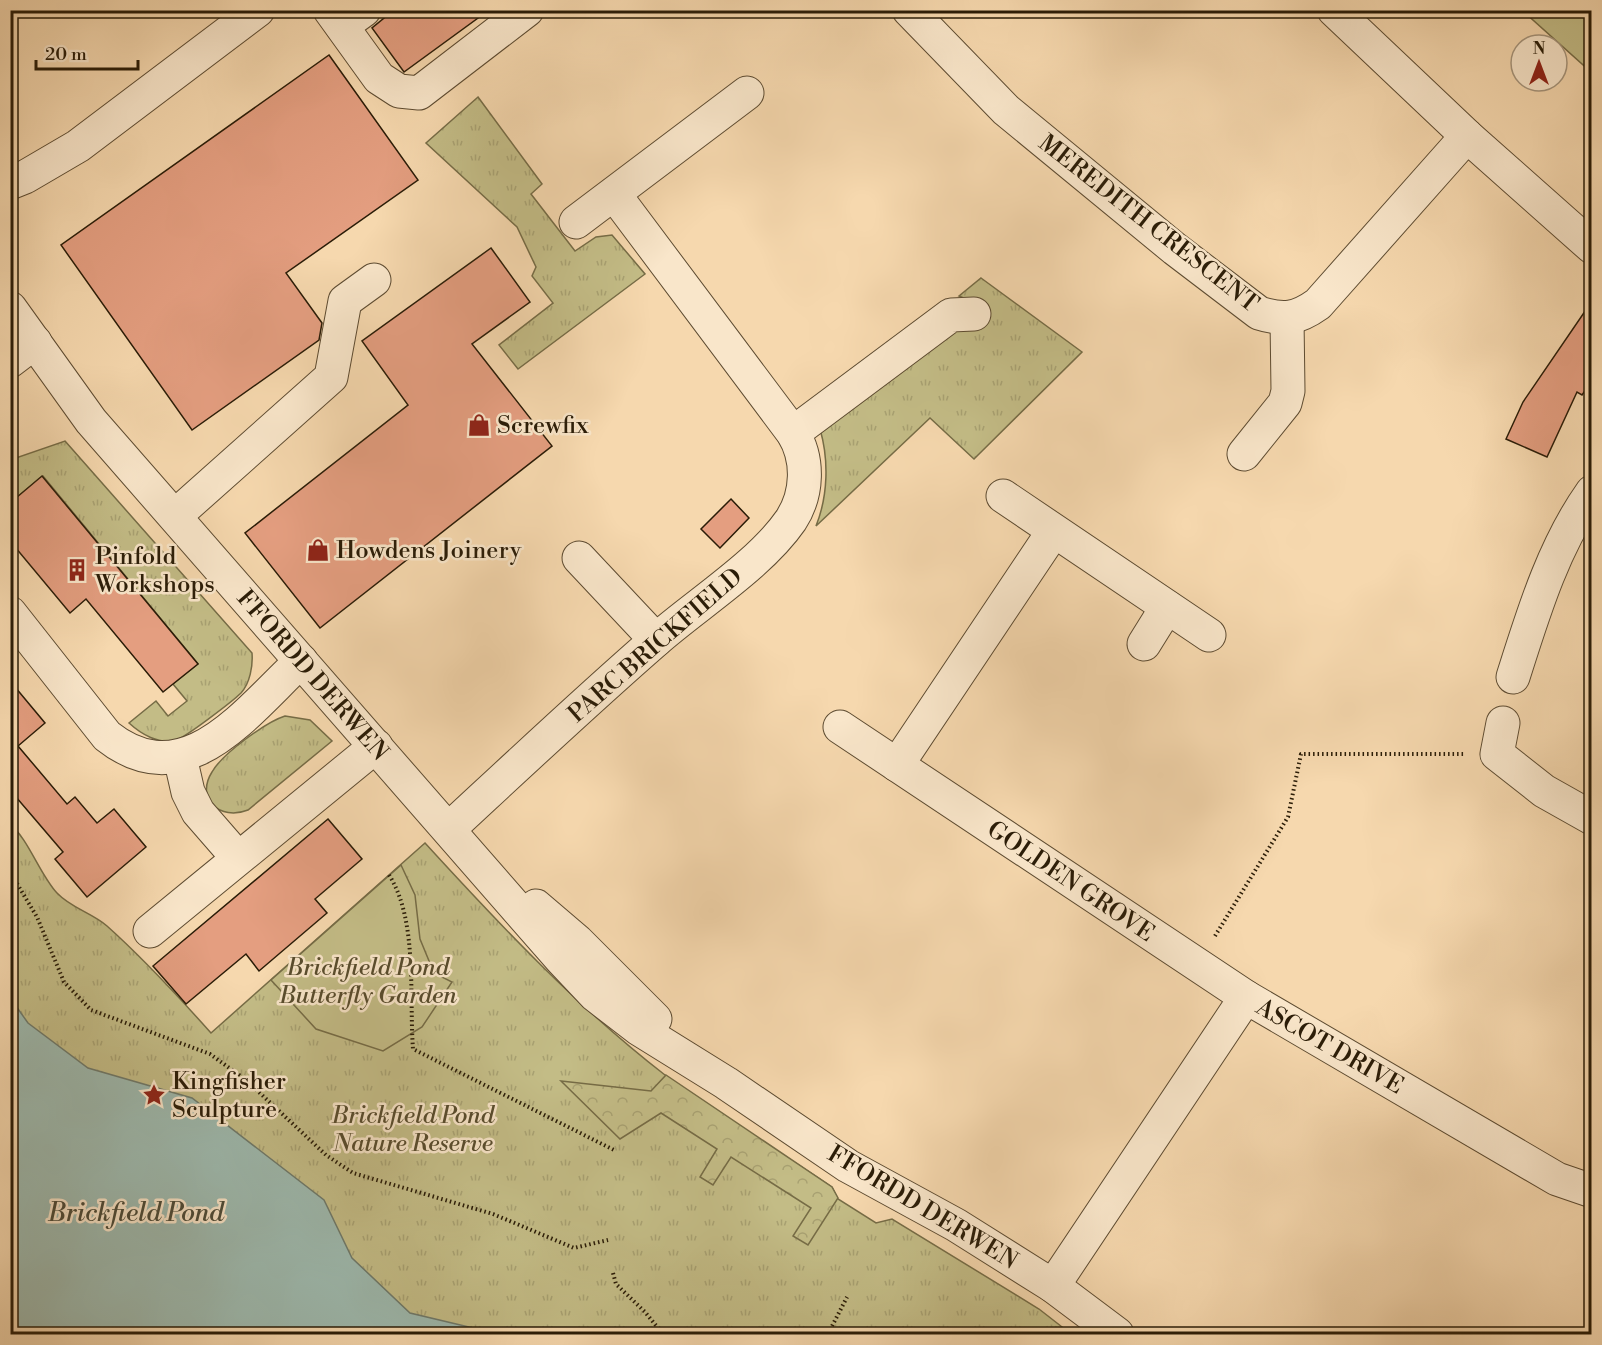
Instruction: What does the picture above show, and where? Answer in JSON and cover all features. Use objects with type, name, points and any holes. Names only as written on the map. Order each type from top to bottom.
[{"type":"street","points":[[10,183],[25,177],[78,146],[258,10]]},
{"type":"street","points":[[345,16],[379,78],[399,92],[419,93],[527,10]]},
{"type":"street","name":"MEREDITH CRESCENT","points":[[909,10],[1006,110],[1166,242],[1259,313],[1287,320],[1296,318],[1318,304],[1467,136]]},
{"type":"street","points":[[1334,10],[1467,136],[1592,247]]},
{"type":"street","points":[[576,222],[747,93]]},
{"type":"street","name":"PARC BRICKFIELD","points":[[455,836],[656,640],[765,550],[792,519],[802,494],[805,464],[802,448],[793,433],[614,194]]},
{"type":"street","points":[[175,516],[331,377],[345,301],[374,280]]},
{"type":"street","name":"FFORDD DERWEN","points":[[10,308],[22,351],[92,421],[561,959],[595,995],[639,1029],[726,1083],[848,1166],[956,1225],[1053,1286],[1102,1321],[1117,1335]]},
{"type":"street","points":[[793,433],[951,315],[974,314]]},
{"type":"street","points":[[1244,453],[1285,403],[1288,391],[1287,320]]},
{"type":"street","points":[[1513,677],[1549,571],[1581,507],[1592,492]]},
{"type":"street","points":[[1003,496],[1053,532],[1209,634]]},
{"type":"street","points":[[897,765],[1053,532]]},
{"type":"street","points":[[579,558],[656,640]]},
{"type":"street","points":[[1144,644],[1167,607]]},
{"type":"street","points":[[10,613],[107,736],[125,750],[154,759],[180,757],[211,743],[302,661]]},
{"type":"street","name":"GOLDEN GROVE","points":[[840,727],[1246,997]]},
{"type":"street","points":[[1500,738],[1544,791],[1592,818]]},
{"type":"street","points":[[150,931],[376,746]]},
{"type":"street","points":[[180,757],[188,792],[198,812],[238,858]]},
{"type":"street","name":"ASCOT DRIVE","points":[[1053,1286],[1246,997],[1557,1179],[1592,1191]]},
{"type":"path","points":[[1198,965],[1288,817],[1301,754],[1500,738]]},
{"type":"path","points":[[10,872],[37,917],[64,982],[91,1010],[210,1054],[246,1080],[326,1155],[353,1173],[493,1214],[574,1248],[608,1240]]},
{"type":"path","points":[[389,875],[400,892],[408,935],[413,1049],[614,1150]]},
{"type":"path","points":[[614,1273],[616,1284],[645,1312],[663,1335]]},
{"type":"path","points":[[828,1335],[847,1297]]},
{"type":"green space","points":[[1523,11],[1591,11],[1591,72],[1569,52],[1569,33],[1548,33]]},
{"type":"green space","points":[[478,97],[542,184],[531,194],[575,251],[596,237],[612,235],[645,274],[518,369],[499,345],[553,303],[532,276],[536,267],[517,227],[426,143]]},
{"type":"green space","points":[[981,278],[1082,352],[974,459],[930,418],[816,526],[823,503],[826,478],[825,453],[820,429],[982,306],[959,296]]},
{"type":"green space","points":[[65,441],[252,653],[250,674],[241,693],[199,726],[176,740],[163,741],[151,738],[129,723],[156,701],[168,716],[187,701],[173,684],[198,664],[43,476],[16,498],[11,492],[10,460]]},
{"type":"green space","points":[[285,716],[310,720],[332,741],[248,810],[238,813],[228,812],[213,805],[207,791],[208,782],[217,765],[245,740]]},
{"type":"green space","name":"Brickfield Pond Nature Reserve","points":[[10,825],[22,838],[57,893],[107,926],[134,951],[211,1033],[425,843],[511,935],[570,993],[632,1049],[665,1075],[832,1187],[838,1199],[876,1223],[892,1219],[1039,1309],[1071,1334],[11,1334]]},
{"type":"green space","name":"Brickfield Pond Butterfly Garden","points":[[401,865],[415,895],[420,939],[434,973],[452,982],[422,1027],[383,1051],[316,1029],[271,980]]},
{"type":"green space","points":[[666,1075],[832,1187],[838,1198],[808,1245],[793,1236],[811,1208],[731,1157],[713,1185],[700,1177],[717,1149],[661,1113],[620,1139],[561,1081],[651,1091]]},
{"type":"water","name":"Brickfield Pond","points":[[11,999],[28,1023],[88,1068],[192,1098],[324,1200],[352,1258],[410,1313],[494,1333],[554,1334],[110,1334],[91,1332],[11,1334]]},
{"type":"building","points":[[394,10],[489,10],[404,72],[372,28]]},
{"type":"building","points":[[329,55],[418,180],[286,273],[322,323],[319,340],[192,430],[61,245]]},
{"type":"building","points":[[491,248],[530,302],[472,344],[552,446],[320,628],[245,533],[408,405],[362,341]]},
{"type":"building","points":[[1592,301],[1592,381],[1582,395],[1577,392],[1547,457],[1506,439],[1523,402]]},
{"type":"building","name":"Pinfold Workshops","points":[[42,476],[198,664],[163,692],[86,599],[70,613],[10,541],[10,503]]},
{"type":"building","points":[[731,499],[749,518],[720,548],[701,529]]},
{"type":"building","points":[[10,681],[45,723],[18,746],[67,804],[75,797],[97,823],[114,809],[146,847],[87,897],[55,859],[63,852],[10,790]]},
{"type":"building","points":[[328,819],[362,859],[315,899],[327,913],[259,971],[246,954],[186,1004],[153,966]]},
{"type":"place","name":"Screwfix","points":[[479,425]]},
{"type":"place","name":"Howdens Joinery","points":[[318,550]]},
{"type":"place","name":"Pinfold Workshops","points":[[77,570]]},
{"type":"place","name":"Kingfisher Sculpture","points":[[154,1095]]}]
